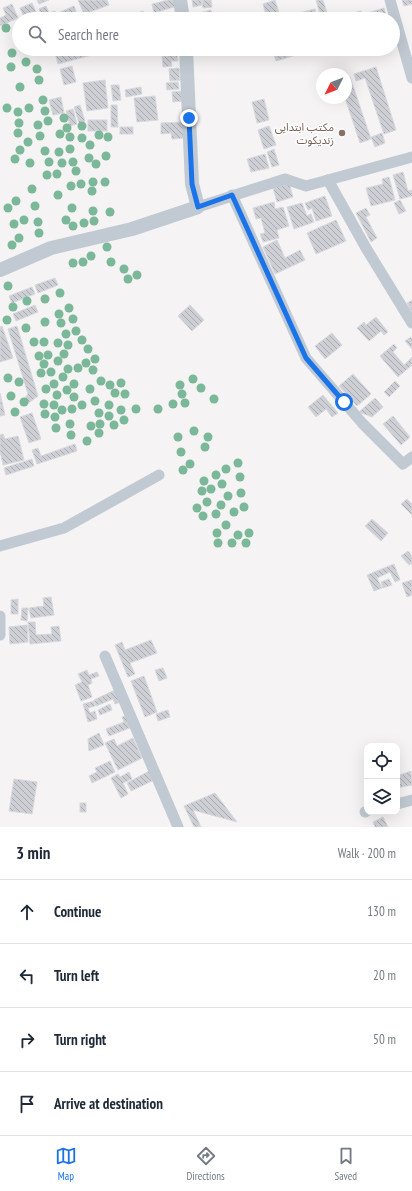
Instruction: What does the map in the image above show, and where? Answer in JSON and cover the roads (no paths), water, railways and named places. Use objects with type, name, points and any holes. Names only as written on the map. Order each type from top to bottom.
[{"type":"street","points":[[180,0],[182,12]]},
{"type":"street","points":[[390,0],[393,12]]},
{"type":"street","points":[[400,35],[412,77]]},
{"type":"street","points":[[186,56],[192,184],[198,207]]},
{"type":"street","points":[[0,270],[51,248],[132,229],[232,195],[285,179],[306,186],[412,158]]},
{"type":"street","points":[[328,180],[366,248],[412,322]]},
{"type":"street","points":[[232,195],[306,358],[363,424],[403,464],[412,457]]},
{"type":"street","points":[[0,546],[64,528],[159,475]]},
{"type":"street","points":[[0,616],[0,635]]},
{"type":"street","points":[[105,656],[178,827]]},
{"type":"street","points":[[400,803],[412,800]]},
{"type":"place","name":"مکتب ابتدایی زندیکوت","points":[[342,133]]}]
